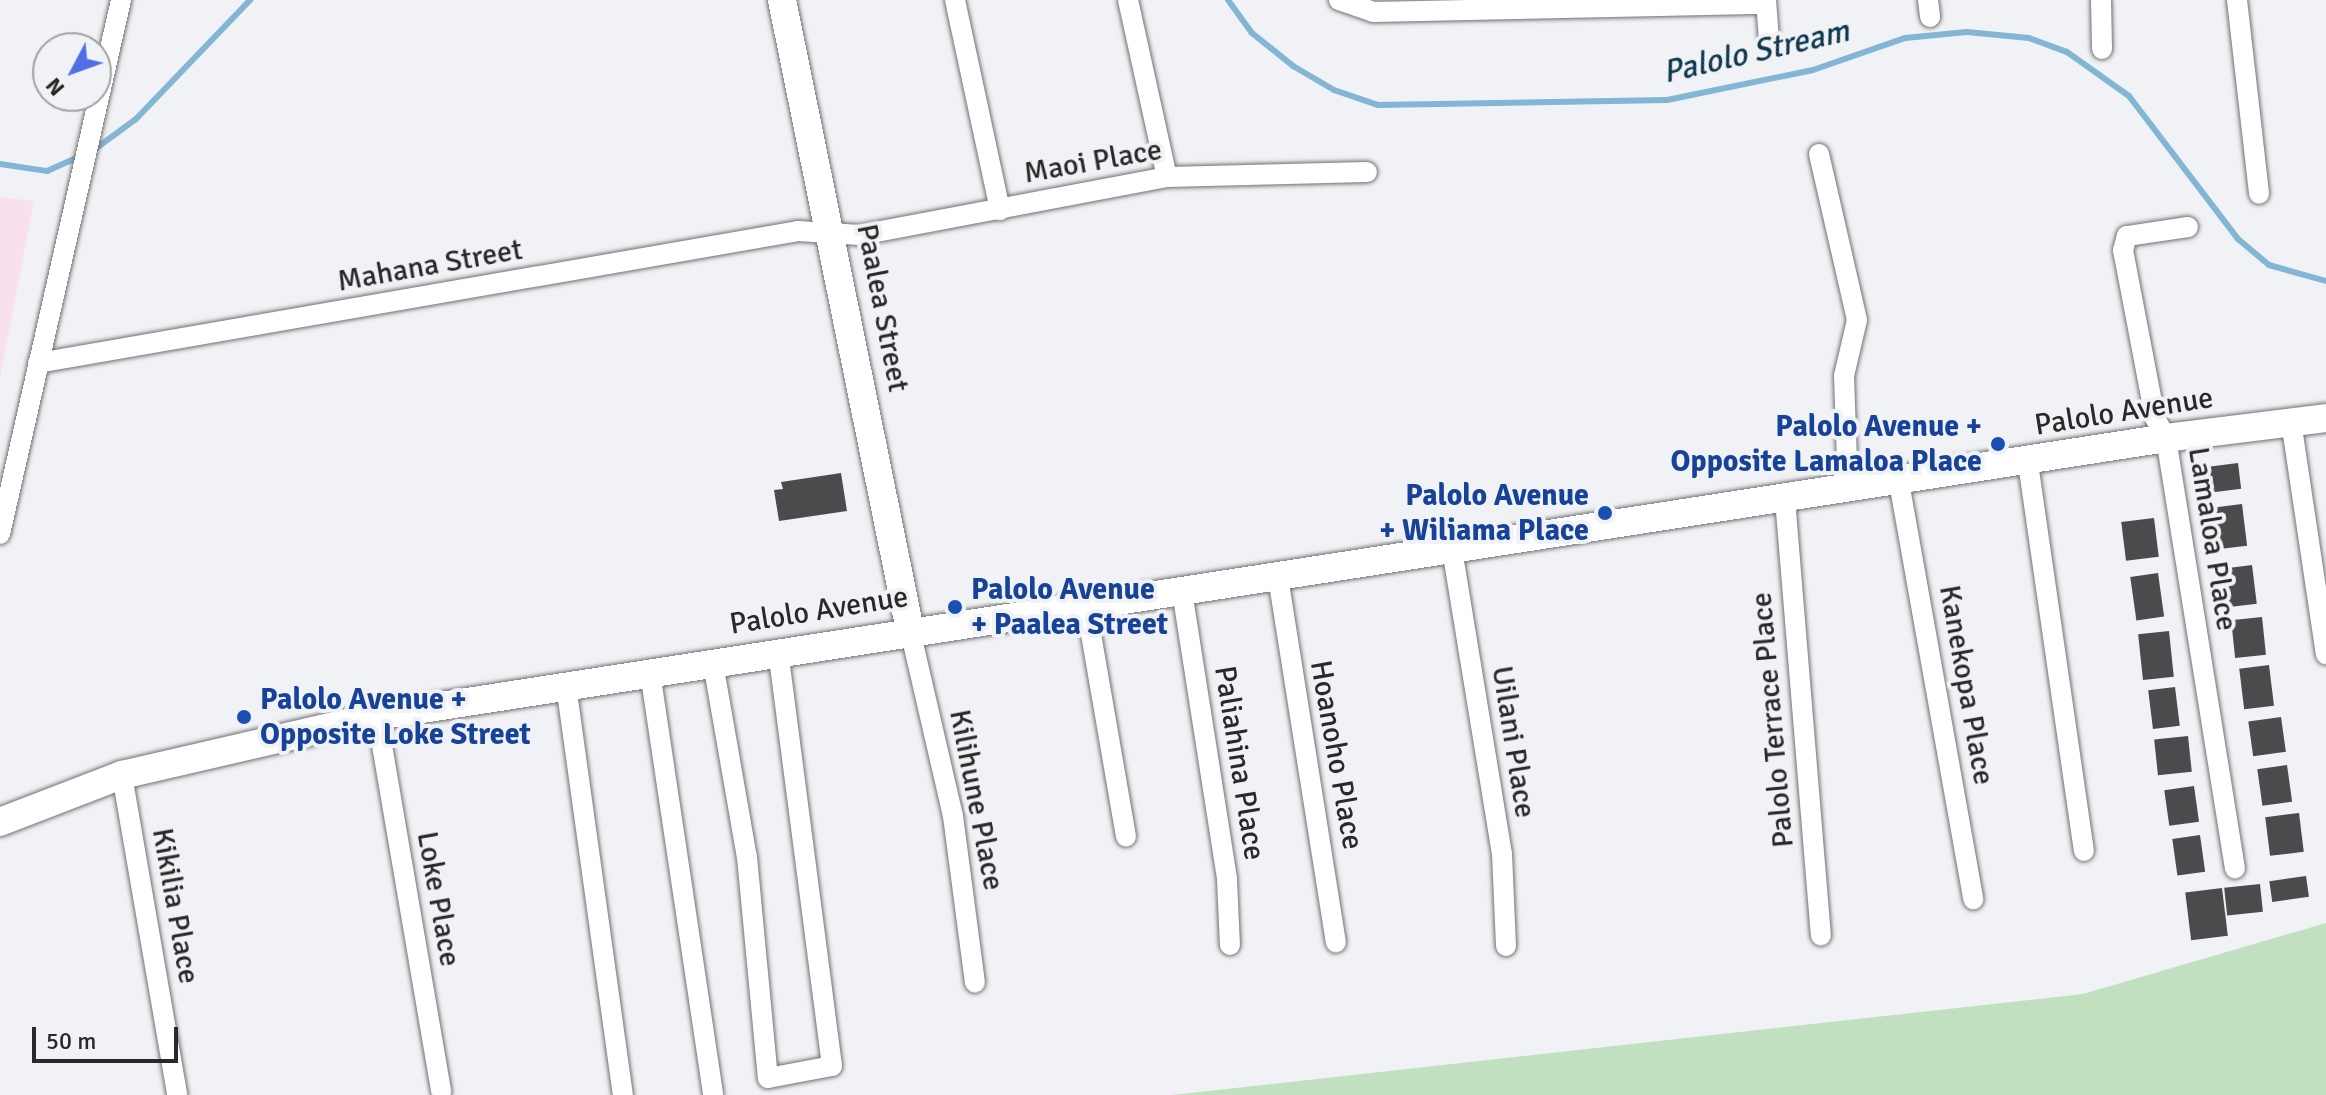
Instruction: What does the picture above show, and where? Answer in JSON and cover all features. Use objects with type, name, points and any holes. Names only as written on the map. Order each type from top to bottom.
[{"type":"street","points":[[0,534],[121,0]]},
{"type":"street","name":"Paalea Street","points":[[782,0],[832,232],[910,630]]},
{"type":"street","points":[[955,0],[1000,210]]},
{"type":"street","points":[[1128,0],[1167,177]]},
{"type":"street","points":[[1339,0],[1373,12],[1766,2],[1769,40]]},
{"type":"street","points":[[2101,0],[2102,49]]},
{"type":"street","points":[[2237,0],[2259,194]]},
{"type":"street","points":[[1819,154],[1857,320],[1844,376],[1848,489]]},
{"type":"street","name":"Maoi Place","points":[[832,232],[860,235],[1167,177],[1367,172]]},
{"type":"street","name":"Lamaloa Place","points":[[2188,227],[2127,236],[2123,250],[2155,418],[2166,438],[2235,869]]},
{"type":"street","name":"Mahana Street","points":[[38,363],[798,231],[832,232]]},
{"type":"street","name":"Palolo Avenue","points":[[0,822],[122,775],[377,716],[910,630],[2028,463],[2166,438],[2326,418]]},
{"type":"street","points":[[2291,421],[2326,654]]},
{"type":"street","points":[[2028,463],[2084,851]]},
{"type":"street","name":"Kanekopa Place","points":[[1899,482],[1973,899]]},
{"type":"street","name":"Palolo Terrace Place","points":[[1785,499],[1821,936]]},
{"type":"street","name":"Uilani Place","points":[[1452,549],[1502,854],[1506,946]]},
{"type":"street","name":"Hoanoho Place","points":[[1278,577],[1336,942]]},
{"type":"street","name":"Paliahina Place","points":[[1182,591],[1227,880],[1230,945]]},
{"type":"street","points":[[1086,605],[1126,837]]},
{"type":"street","name":"Kilihune Place","points":[[910,630],[953,816],[975,983]]},
{"type":"street","points":[[713,663],[747,857],[768,1078],[832,1066],[778,651]]},
{"type":"street","points":[[650,672],[713,1095]]},
{"type":"street","points":[[566,685],[623,1095]]},
{"type":"street","name":"Loke Place","points":[[377,716],[441,1092]]},
{"type":"street","name":"Kikilia Place","points":[[122,775],[177,1095]]},
{"type":"shaded area","points":[[0,197],[34,201],[0,378]]},
{"type":"green space","points":[[2326,923],[2326,1095],[1172,1095],[2083,994]]},
{"type":"building","points":[[2238,463],[2241,489],[2205,493],[2202,467]]},
{"type":"building","points":[[841,473],[847,511],[779,521],[774,490],[783,489],[781,482]]},
{"type":"building","points":[[2242,504],[2247,546],[2219,549],[2214,507]]},
{"type":"building","points":[[2154,518],[2159,557],[2126,561],[2121,522]]},
{"type":"building","points":[[2252,565],[2257,604],[2225,608],[2220,569]]},
{"type":"building","points":[[2158,573],[2164,617],[2136,620],[2130,577]]},
{"type":"building","points":[[2262,617],[2266,655],[2235,658],[2231,620]]},
{"type":"building","points":[[2169,631],[2174,677],[2143,680],[2138,634]]},
{"type":"building","points":[[2269,665],[2274,706],[2244,709],[2239,669]]},
{"type":"building","points":[[2175,687],[2180,726],[2153,729],[2148,690]]},
{"type":"building","points":[[2281,717],[2286,752],[2253,756],[2248,722]]},
{"type":"building","points":[[2188,736],[2192,772],[2158,775],[2154,740]]},
{"type":"building","points":[[2287,765],[2292,802],[2262,806],[2257,769]]},
{"type":"building","points":[[2194,786],[2199,822],[2169,826],[2164,790]]},
{"type":"building","points":[[2299,813],[2304,852],[2270,856],[2265,817]]},
{"type":"building","points":[[2200,835],[2205,872],[2177,876],[2172,839]]},
{"type":"building","points":[[2306,876],[2309,897],[2272,902],[2269,881]]},
{"type":"building","points":[[2260,884],[2263,912],[2227,916],[2224,888]]},
{"type":"building","points":[[2222,888],[2228,936],[2191,940],[2185,893]]},
{"type":"waterway","name":"Palolo Stream","points":[[91,152],[136,119],[250,0]]},
{"type":"waterway","name":"Palolo Stream","points":[[1228,0],[1252,33],[1293,66],[1334,90],[1378,105],[1667,100],[1813,70],[1905,38],[1967,32],[2029,38],[2067,52],[2129,96],[2238,239],[2269,265],[2326,281]]},
{"type":"waterway","name":"Palolo Stream","points":[[0,164],[47,171],[81,156]]},
{"type":"place","name":"Palolo Avenue + Opposite Lamaloa Place","points":[[1998,444]]},
{"type":"place","name":"Palolo Avenue + Wiliama Place","points":[[1605,513]]},
{"type":"place","name":"Palolo Avenue + Paalea Street","points":[[955,607]]},
{"type":"place","name":"Palolo Avenue + Opposite Loke Street","points":[[244,717]]}]
